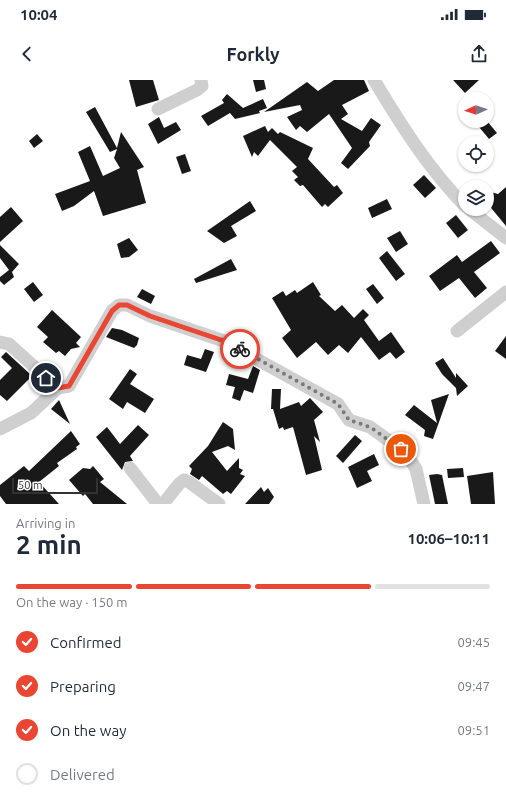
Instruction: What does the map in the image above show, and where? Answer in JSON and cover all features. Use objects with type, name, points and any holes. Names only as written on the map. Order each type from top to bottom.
[{"type":"street","points":[[158,109],[197,90],[202,86],[201,80]]},
{"type":"street","points":[[374,80],[410,140],[432,169],[458,198]]},
{"type":"street","points":[[478,216],[506,238]]},
{"type":"street","points":[[457,331],[506,292]]},
{"type":"street","points":[[0,429],[31,413],[58,388],[69,386],[112,311],[119,305],[127,305],[150,316],[224,341],[338,404],[349,420],[370,427],[406,453],[416,468],[424,504]]},
{"type":"street","points":[[0,342],[8,344],[58,388]]},
{"type":"street","points":[[130,468],[158,504]]},
{"type":"street","points":[[163,504],[184,480],[219,504]]},
{"type":"building","points":[[129,80],[153,80],[159,100],[136,107]]},
{"type":"building","points":[[253,80],[264,80],[266,89],[256,92]]},
{"type":"building","points":[[334,80],[364,80],[369,91],[342,105],[348,114],[341,119],[362,131],[371,118],[381,125],[369,142],[370,146],[348,169],[341,163],[352,148],[329,114],[307,132],[300,126],[296,130],[287,117],[302,110],[300,105],[264,112],[307,82],[318,91]]},
{"type":"building","points":[[453,80],[479,80],[466,92],[464,92]]},
{"type":"building","points":[[227,94],[243,108],[263,99],[267,108],[259,111],[260,113],[235,119],[230,113],[208,126],[201,116],[224,103],[222,100]]},
{"type":"building","points":[[95,107],[117,148],[121,132],[144,167],[137,170],[146,203],[103,216],[94,191],[74,206],[62,211],[55,194],[90,181],[78,152],[90,146],[103,176],[120,168],[114,158],[117,149],[110,152],[86,112]]},
{"type":"building","points":[[159,117],[164,128],[176,122],[181,130],[158,144],[148,124]]},
{"type":"building","points":[[265,126],[268,132],[272,128],[278,134],[280,132],[313,148],[308,159],[334,187],[337,185],[343,193],[328,207],[325,204],[322,207],[303,185],[300,186],[294,180],[298,177],[292,171],[297,167],[270,140],[258,156],[254,152],[252,157],[243,136]]},
{"type":"building","points":[[480,128],[493,128],[497,133],[493,136],[486,136]]},
{"type":"building","points":[[37,134],[43,141],[34,148],[29,141]]},
{"type":"building","points":[[185,154],[191,171],[182,174],[176,157]]},
{"type":"building","points":[[424,175],[436,188],[425,198],[413,185]]},
{"type":"building","points":[[506,187],[506,226],[494,211],[494,193],[498,194]]},
{"type":"building","points":[[387,199],[392,209],[372,218],[368,208]]},
{"type":"building","points":[[250,201],[256,211],[231,226],[237,236],[224,243],[207,231]]},
{"type":"building","points":[[11,207],[23,221],[0,242],[0,217]]},
{"type":"building","points":[[456,215],[468,230],[458,238],[446,223]]},
{"type":"building","points":[[400,231],[408,244],[396,252],[387,238]]},
{"type":"building","points":[[129,238],[138,250],[129,257],[121,258],[117,244]]},
{"type":"building","points":[[491,241],[500,253],[474,272],[487,288],[475,298],[459,278],[440,291],[429,276],[457,255],[462,262]]},
{"type":"building","points":[[0,245],[19,264],[12,272],[14,277],[4,285],[0,281],[0,277],[9,270],[0,258]]},
{"type":"building","points":[[387,251],[405,274],[396,281],[379,258]]},
{"type":"building","points":[[231,259],[237,270],[196,283],[194,279]]},
{"type":"building","points":[[33,282],[43,295],[34,302],[24,289]]},
{"type":"building","points":[[313,282],[321,295],[319,296],[335,311],[342,305],[354,318],[363,309],[369,315],[364,320],[379,341],[391,332],[405,352],[396,359],[390,352],[379,360],[361,337],[348,353],[339,345],[328,355],[316,342],[297,358],[282,338],[291,330],[272,298],[283,291],[286,296],[295,290],[297,293]]},
{"type":"building","points":[[373,284],[384,298],[377,304],[366,289]]},
{"type":"building","points":[[142,289],[155,296],[151,304],[137,297]]},
{"type":"building","points":[[52,310],[81,337],[76,343],[80,347],[71,349],[65,356],[59,351],[56,353],[43,342],[48,337],[37,327]]},
{"type":"building","points":[[112,328],[122,330],[139,338],[137,345],[134,348],[106,337]]},
{"type":"building","points":[[506,336],[506,359],[495,351]]},
{"type":"building","points":[[205,349],[214,352],[206,372],[184,365],[187,355],[201,359]]},
{"type":"building","points":[[6,352],[29,373],[31,377],[7,401],[0,395],[0,380],[12,368],[1,357]]},
{"type":"building","points":[[443,358],[456,378],[456,373],[468,386],[457,396],[456,388],[442,374],[435,363]]},
{"type":"building","points":[[253,366],[260,370],[253,393],[244,390],[240,401],[232,398],[235,387],[226,385],[229,374],[248,379]]},
{"type":"building","points":[[130,369],[137,374],[130,384],[154,399],[145,413],[127,402],[123,409],[109,399]]},
{"type":"building","points":[[272,389],[281,389],[280,409],[299,402],[301,406],[310,398],[323,412],[314,420],[320,442],[314,436],[322,470],[306,475],[293,427],[284,430],[283,427],[279,429],[273,409],[271,409]]},
{"type":"building","points":[[449,394],[433,439],[424,436],[425,430],[405,415],[414,405],[437,423],[431,400]]},
{"type":"building","points":[[59,400],[70,424],[51,409]]},
{"type":"building","points":[[223,422],[233,429],[235,450],[228,446],[212,452],[227,471],[239,458],[239,468],[243,470],[240,474],[245,476],[231,494],[227,491],[223,494],[202,476],[199,480],[190,474],[192,469],[189,466],[208,446]]},
{"type":"building","points":[[138,425],[149,435],[130,456],[133,461],[125,462],[122,470],[96,437],[107,427],[120,444]]},
{"type":"building","points":[[71,431],[80,444],[76,447],[77,449],[57,463],[59,466],[39,482],[59,504],[6,504],[0,496],[0,485],[24,466],[29,471]]},
{"type":"building","points":[[355,435],[362,441],[343,463],[336,456]]},
{"type":"building","points":[[374,454],[379,465],[367,471],[372,481],[357,488],[348,467]]},
{"type":"building","points":[[93,466],[104,479],[100,482],[127,504],[93,504],[85,494],[83,496],[69,480],[83,468],[90,469]]},
{"type":"building","points":[[463,468],[464,477],[448,478],[447,469]]},
{"type":"building","points":[[493,472],[495,504],[471,504],[467,476]]},
{"type":"building","points":[[429,475],[442,475],[448,504],[435,504]]},
{"type":"building","points":[[261,487],[264,492],[268,488],[274,497],[269,504],[245,504]]},
{"type":"way so far","points":[[240,349],[273,366],[338,404],[349,420],[370,427],[401,449]]},
{"type":"route","points":[[46,378],[58,388],[66,388],[69,386],[112,311],[119,305],[127,305],[150,316],[224,341],[240,349]]}]
